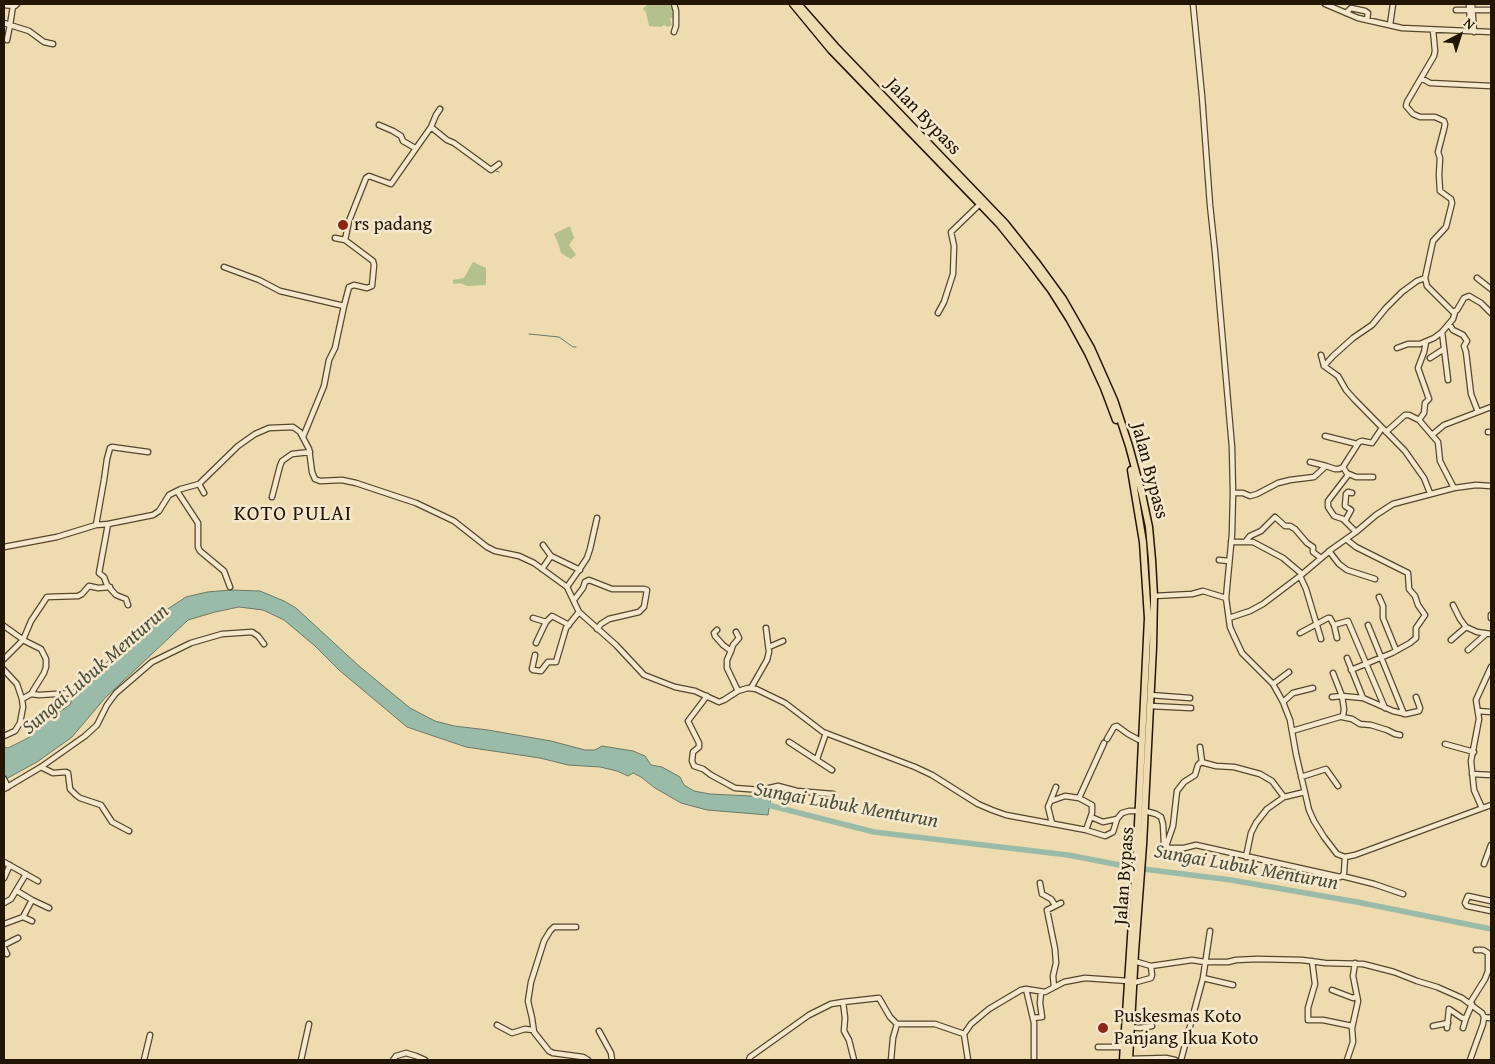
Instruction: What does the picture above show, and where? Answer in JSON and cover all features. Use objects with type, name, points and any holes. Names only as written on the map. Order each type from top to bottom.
[{"type":"highway","name":"Jalan Bypass","points":[[793,4],[831,50],[1005,224],[1026,249],[1063,299],[1091,348],[1114,400],[1142,494],[1149,527],[1154,596],[1141,741],[1140,845],[1127,1060]]},
{"type":"highway","name":"Jalan Bypass","points":[[798,4],[1016,244],[1051,290],[1088,353],[1112,410],[1125,448],[1132,472],[1141,523],[1150,647],[1150,706],[1141,811]]},
{"type":"highway","name":"Jalan Bypass","points":[[1131,982],[1134,961],[1136,901]]},
{"type":"highway","name":"Jalan Bypass","points":[[1127,1060],[1124,1047],[1128,1027]]},
{"type":"street","points":[[674,4],[676,26],[674,32]]},
{"type":"street","points":[[1193,4],[1230,419],[1233,493],[1226,598],[1234,636],[1242,653],[1273,684],[1283,702],[1290,720],[1301,777],[1314,821],[1334,852],[1340,856],[1345,857],[1355,854],[1491,805]]},
{"type":"street","points":[[1325,4],[1367,20],[1402,28],[1491,32]]},
{"type":"street","points":[[1390,25],[1393,4]]},
{"type":"street","points":[[1471,4],[1472,32]]},
{"type":"street","points":[[4,5],[15,5],[7,40]]},
{"type":"street","points":[[1346,13],[1351,8],[1365,12],[1368,13],[1367,20]]},
{"type":"street","points":[[1456,10],[1491,10]]},
{"type":"street","points":[[4,23],[30,31],[44,42],[53,44]]},
{"type":"street","points":[[1433,30],[1435,53],[1406,106],[1413,114],[1420,117],[1435,117],[1444,121],[1444,129],[1438,152],[1440,157],[1440,191],[1451,199],[1452,203],[1446,227],[1433,241],[1425,278],[1427,286],[1451,311],[1455,312]]},
{"type":"street","points":[[1421,78],[1430,83],[1491,86]]},
{"type":"street","points":[[344,240],[367,177],[373,177],[390,184],[431,127],[440,109]]},
{"type":"street","points":[[379,125],[399,135],[403,141],[415,148]]},
{"type":"street","points":[[431,127],[447,140],[493,170],[499,164]]},
{"type":"street","points":[[938,313],[944,302],[953,274],[954,246],[950,234],[980,204]]},
{"type":"street","points":[[304,437],[324,386],[329,360],[335,348],[350,286],[367,288],[372,286],[373,261],[344,240],[336,238]]},
{"type":"street","points":[[224,267],[259,280],[280,291],[344,306]]},
{"type":"street","points":[[1324,366],[1353,338],[1372,325],[1402,292],[1425,278]]},
{"type":"street","points":[[1477,278],[1491,289]]},
{"type":"street","points":[[1397,348],[1408,344],[1420,344],[1434,338],[1449,324],[1464,298],[1469,296],[1481,303],[1491,313]]},
{"type":"street","points":[[1449,324],[1453,330],[1463,335],[1467,341],[1464,346],[1472,398],[1478,412]]},
{"type":"street","points":[[1442,332],[1448,380]]},
{"type":"street","points":[[1419,420],[1424,412],[1425,403],[1429,399],[1418,368],[1426,342]]},
{"type":"street","points":[[1430,358],[1444,348]]},
{"type":"street","points":[[1321,355],[1324,366],[1338,376],[1346,390],[1405,451],[1424,478],[1430,493]]},
{"type":"street","points":[[1432,434],[1444,425],[1491,407]]},
{"type":"street","points":[[1386,432],[1405,415],[1410,415],[1419,420],[1440,446],[1440,461],[1454,488]]},
{"type":"street","points":[[4,547],[57,536],[96,525],[154,516],[169,495],[199,484],[238,446],[255,434],[269,428],[292,426],[304,437],[310,452],[313,475],[317,480],[356,482],[416,503],[454,521],[487,547],[495,551],[518,556],[542,569],[567,587],[580,612],[616,645],[644,675],[721,702],[738,691],[756,689],[777,698],[826,733],[915,767],[992,810],[1031,820],[1086,830],[1102,836],[1109,835],[1115,830],[1117,819],[1122,813],[1141,811],[1161,817],[1163,842],[1166,846]]},
{"type":"street","points":[[1310,462],[1336,470],[1343,467],[1357,444],[1362,441],[1372,443],[1382,428]]},
{"type":"street","points":[[1325,436],[1357,444]]},
{"type":"street","points":[[96,525],[110,448],[112,446],[148,452]]},
{"type":"street","points":[[272,497],[282,461],[292,454],[310,452]]},
{"type":"street","points":[[1233,493],[1243,493],[1250,496],[1257,494],[1278,483],[1314,477],[1326,466]]},
{"type":"street","points":[[1343,467],[1348,474],[1356,477],[1373,477]]},
{"type":"street","points":[[1348,474],[1328,504],[1329,510],[1334,516],[1345,521],[1356,532]]},
{"type":"street","points":[[199,484],[204,493]]},
{"type":"street","points":[[1229,618],[1264,604],[1376,515],[1393,504],[1454,488],[1476,485],[1491,486]]},
{"type":"street","points":[[177,491],[198,523],[198,547],[200,551],[224,571],[230,587]]},
{"type":"street","points":[[1345,521],[1351,510],[1345,506],[1346,494],[1352,493]]},
{"type":"street","points":[[1246,541],[1250,536],[1261,531],[1275,517],[1285,526],[1295,529],[1306,543],[1313,547],[1312,552],[1321,558]]},
{"type":"street","points":[[567,587],[580,570],[590,548],[596,518]]},
{"type":"street","points":[[108,524],[99,572],[104,577],[107,585],[116,595],[126,599],[128,605]]},
{"type":"street","points":[[1346,540],[1408,574],[1409,589],[1425,615],[1416,627],[1415,639],[1396,650],[1351,670]]},
{"type":"street","points":[[1231,542],[1253,542],[1283,558],[1301,575],[1321,639]]},
{"type":"street","points":[[543,545],[551,556],[580,570]]},
{"type":"street","points":[[1329,552],[1339,564],[1348,570],[1375,579]]},
{"type":"street","points":[[542,569],[551,556]]},
{"type":"street","points":[[1219,560],[1229,562]]},
{"type":"street","points":[[574,600],[585,582],[589,580],[612,589],[647,590],[644,607],[639,612],[609,619],[596,628]]},
{"type":"street","points":[[4,659],[23,640],[31,621],[47,596],[78,596],[89,586],[98,588],[110,587]]},
{"type":"street","points":[[1154,596],[1192,594],[1202,591],[1226,598]]},
{"type":"street","points":[[1379,597],[1384,606],[1383,618],[1396,650]]},
{"type":"street","points":[[1453,605],[1466,627],[1477,632],[1489,634]]},
{"type":"street","points":[[535,655],[533,670],[541,671],[548,662],[557,661],[566,629],[580,612]]},
{"type":"street","points":[[536,643],[550,616],[569,625]]},
{"type":"street","points":[[533,618],[546,622]]},
{"type":"street","points":[[1300,633],[1330,618],[1337,638]]},
{"type":"street","points":[[1334,625],[1348,621],[1385,708]]},
{"type":"street","points":[[1368,625],[1404,714]]},
{"type":"street","points":[[4,626],[23,640],[41,649],[46,659],[44,673],[32,694],[22,699]]},
{"type":"street","points":[[1452,640],[1466,627]]},
{"type":"street","points":[[752,688],[767,660],[770,647],[766,628]]},
{"type":"street","points":[[717,630],[714,632],[715,636],[731,651]]},
{"type":"street","points":[[6,785],[41,767],[73,745],[97,725],[116,692],[152,662],[191,643],[222,634],[252,632],[264,644]]},
{"type":"street","points":[[736,632],[739,638],[731,651],[727,668],[738,691]]},
{"type":"street","points":[[1468,650],[1489,634]]},
{"type":"street","points":[[770,647],[783,641]]},
{"type":"street","points":[[1347,658],[1362,698]]},
{"type":"street","points":[[1482,808],[1474,790],[1471,761],[1479,719],[1476,700],[1491,667]]},
{"type":"street","points":[[4,670],[17,684],[23,707],[20,723],[15,730],[4,736]]},
{"type":"street","points":[[1273,684],[1288,672]]},
{"type":"street","points":[[1333,673],[1342,696],[1344,714],[1342,717]]},
{"type":"street","points":[[1283,702],[1293,694],[1313,688]]},
{"type":"street","points":[[32,694],[72,693]]},
{"type":"street","points":[[707,696],[688,721],[699,743],[699,746],[693,752],[692,761],[694,766],[705,770],[735,788],[761,790],[778,786],[797,791],[833,794]]},
{"type":"street","points":[[1150,696],[1190,698]]},
{"type":"street","points":[[1332,697],[1362,698],[1404,714],[1419,711],[1420,708],[1416,697]]},
{"type":"street","points":[[1150,706],[1190,708]]},
{"type":"street","points":[[1478,711],[1491,712]]},
{"type":"street","points":[[1292,731],[1342,717],[1400,735]]},
{"type":"street","points":[[1079,798],[1114,727],[1117,726],[1141,741]]},
{"type":"street","points":[[817,759],[826,733]]},
{"type":"street","points":[[789,742],[832,770]]},
{"type":"street","points":[[1445,744],[1474,752]]},
{"type":"street","points":[[1200,747],[1202,762]]},
{"type":"street","points":[[1166,846],[1172,826],[1178,791],[1186,780],[1196,775],[1198,765],[1202,762]]},
{"type":"street","points":[[1202,762],[1216,766],[1234,767],[1265,776],[1272,781],[1284,797]]},
{"type":"street","points":[[41,767],[53,773],[68,773],[70,789],[76,795],[101,805],[112,822],[129,830]]},
{"type":"street","points":[[1301,777],[1326,769],[1338,786]]},
{"type":"street","points":[[1472,774],[1491,775]]},
{"type":"street","points":[[1052,823],[1048,809],[1056,787]]},
{"type":"street","points":[[1246,857],[1251,833],[1267,809],[1284,797],[1305,792]]},
{"type":"street","points":[[1051,801],[1065,796],[1079,798],[1092,805],[1091,817],[1086,830]]},
{"type":"street","points":[[1091,817],[1103,822],[1117,819]]},
{"type":"street","points":[[1166,846],[1182,848],[1196,845],[1342,876],[1403,894]]},
{"type":"street","points":[[1484,864],[1491,845]]},
{"type":"street","points":[[1342,876],[1345,868],[1345,857]]},
{"type":"street","points":[[4,862],[38,881]]},
{"type":"street","points":[[4,878],[10,865]]},
{"type":"street","points":[[4,903],[11,899],[26,874]]},
{"type":"street","points":[[1040,883],[1042,894],[1051,899],[1055,905]]},
{"type":"street","points":[[17,891],[49,908]]},
{"type":"street","points":[[1491,901],[1468,896],[1465,903],[1467,906],[1491,911]]},
{"type":"street","points":[[4,924],[23,917],[32,900]]},
{"type":"street","points":[[1054,987],[1052,976],[1056,963],[1055,948],[1047,910],[1061,903]]},
{"type":"street","points":[[23,917],[32,921]]},
{"type":"street","points":[[576,927],[554,927],[544,941],[530,982],[528,995],[529,1009],[533,1030],[551,1053],[588,1060]]},
{"type":"street","points":[[1181,1060],[1203,978],[1210,931]]},
{"type":"street","points":[[7,954],[4,946],[18,938]]},
{"type":"street","points":[[1464,1028],[1471,1004],[1488,971],[1488,953],[1483,950],[1476,950]]},
{"type":"street","points":[[1134,961],[1151,966],[1192,960],[1228,962],[1272,959],[1368,964],[1399,973],[1437,987],[1471,1004],[1482,1013],[1484,1017],[1483,1024],[1470,1060]]},
{"type":"street","points":[[1312,961],[1314,980],[1313,993],[1308,1008],[1308,1020],[1323,1020],[1352,1026]]},
{"type":"street","points":[[1347,1060],[1353,1042],[1352,1026],[1358,1003],[1353,976],[1355,963]]},
{"type":"street","points":[[968,1060],[964,1034],[972,1023],[989,1009],[1016,992],[1026,989],[1041,992],[1048,991],[1064,982],[1085,978],[1131,982],[1151,978],[1151,966]]},
{"type":"street","points":[[1203,978],[1233,985]]},
{"type":"street","points":[[1026,989],[1033,1018],[1034,1060]]},
{"type":"street","points":[[1332,990],[1353,998],[1358,996]]},
{"type":"street","points":[[1033,1018],[1042,1016],[1041,992]]},
{"type":"street","points":[[749,1060],[750,1057],[809,1015],[832,1004],[843,1002],[879,998],[890,1017],[898,1024],[935,1024],[964,1034]]},
{"type":"street","points":[[843,1002],[844,1031],[849,1040],[854,1060]]},
{"type":"street","points":[[1433,1026],[1447,1025],[1449,1009],[1462,1018],[1466,1018]]},
{"type":"street","points":[[1484,1017],[1491,1017]]},
{"type":"street","points":[[301,1060],[309,1024]]},
{"type":"street","points":[[890,1060],[893,1038],[898,1024]]},
{"type":"street","points":[[497,1025],[512,1033],[525,1029],[533,1030]]},
{"type":"street","points":[[1128,1027],[1144,1028],[1152,1026]]},
{"type":"street","points":[[598,1031],[611,1053],[612,1060]]},
{"type":"street","points":[[144,1060],[150,1035]]},
{"type":"street","points":[[1098,1047],[1124,1047]]},
{"type":"street","points":[[393,1060],[396,1056],[406,1053],[425,1060]]},
{"type":"street","points":[[1127,1060],[1166,1058],[1175,1060]]},
{"type":"green space","points":[[648,4],[669,4],[675,15],[670,19],[672,25],[668,27],[664,25],[661,27],[649,26],[646,12],[643,9]]},
{"type":"green space","points":[[570,226],[574,238],[569,245],[576,255],[571,259],[561,253],[554,234]]},
{"type":"green space","points":[[473,262],[486,268],[486,285],[467,286],[460,283],[453,284],[453,280],[464,278]]},
{"type":"shaded area","points":[[231,590],[260,591],[296,608],[359,666],[410,708],[435,721],[454,726],[551,741],[585,750],[595,750],[602,746],[633,751],[645,756],[651,765],[662,767],[680,777],[684,785],[694,791],[710,794],[771,797],[768,815],[707,810],[681,803],[633,773],[628,776],[600,767],[568,765],[540,758],[466,747],[407,727],[339,670],[315,646],[284,620],[263,610],[239,607],[188,620],[105,698],[72,737],[37,762],[4,780],[4,747],[8,748],[28,738],[44,721],[70,705],[72,699],[107,662],[142,633],[160,614],[186,597],[207,592]]},
{"type":"waterway","points":[[478,158],[484,163]]},
{"type":"waterway","points":[[493,170],[499,172]]},
{"type":"waterway","points":[[529,334],[559,337],[573,347],[576,347]]},
{"type":"waterway","name":"Sungai Lubuk Menturun","points":[[762,805],[874,832],[1068,855],[1135,868],[1231,880],[1357,902],[1491,929]]},
{"type":"place","name":"rs padang","points":[[343,225]]},
{"type":"place","name":"Puskesmas Koto Panjang Ikua Koto","points":[[1103,1028]]},
{"type":"district","name":"KOTO PULAI","points":[[293,515]]}]
